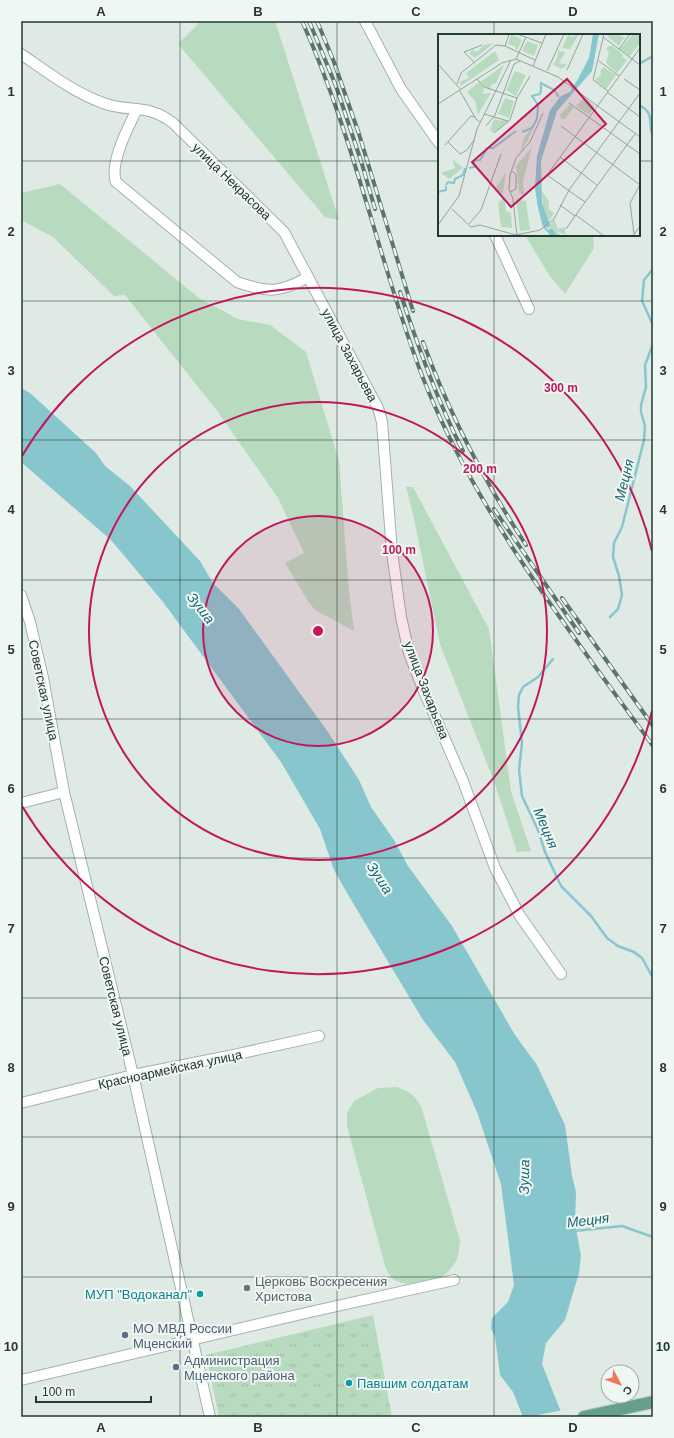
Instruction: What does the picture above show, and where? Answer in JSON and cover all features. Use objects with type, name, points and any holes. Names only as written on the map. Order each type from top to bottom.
[{"type":"main road","points":[[584,1417],[653,1402]]},
{"type":"street","points":[[365,21],[401,89],[438,142]]},
{"type":"street","name":"улица Некрасова","points":[[21,54],[89,98],[105,104],[152,111],[163,115],[173,123],[284,232],[308,277]]},
{"type":"street","points":[[136,109],[119,148],[114,175],[116,182],[237,282],[257,289],[276,290],[292,286],[308,277]]},
{"type":"street","points":[[495,236],[529,309]]},
{"type":"street","name":"улица Захарьева","points":[[308,277],[378,408],[382,422],[392,552],[401,617],[410,653],[464,781],[495,868],[520,916],[562,974]]},
{"type":"street","name":"Советская улица","points":[[21,595],[30,622],[43,678],[64,792],[133,1075],[210,1417]]},
{"type":"street","points":[[21,803],[64,792]]},
{"type":"street","name":"Красноармейская улица","points":[[21,1103],[133,1075],[319,1036]]},
{"type":"street","points":[[21,1380],[454,1280]]},
{"type":"green space","points":[[201,21],[275,21],[339,220],[325,217],[178,44]]},
{"type":"green space","points":[[60,184],[199,298],[238,319],[270,325],[306,352],[339,461],[349,591],[354,631],[315,610],[308,601],[285,563],[304,553],[278,498],[218,412],[125,295],[114,296],[53,237],[21,220],[21,193]]},
{"type":"green space","points":[[526,236],[593,236],[594,248],[565,294],[549,275]]},
{"type":"green space","points":[[406,487],[413,487],[489,629],[511,791],[531,851],[517,852],[495,784],[440,644]]},
{"type":"green space","points":[[397,1087],[412,1095],[422,1109],[460,1241],[457,1259],[444,1275],[438,1279],[415,1284],[398,1282],[393,1279],[386,1269],[347,1126],[347,1113],[354,1101],[378,1088]]},
{"type":"green space","points":[[373,1315],[392,1417],[219,1417],[206,1355]]},
{"type":"water","name":"Зуша","points":[[21,388],[30,393],[96,453],[105,466],[130,486],[200,561],[213,583],[239,609],[328,732],[359,780],[371,807],[394,840],[408,866],[452,926],[515,1035],[537,1065],[565,1125],[572,1176],[576,1192],[575,1223],[581,1256],[579,1273],[565,1320],[546,1343],[542,1364],[563,1417],[523,1417],[513,1392],[500,1375],[495,1337],[491,1328],[492,1318],[508,1302],[514,1285],[501,1184],[477,1112],[455,1062],[423,1020],[347,893],[334,870],[320,829],[281,762],[163,602],[111,540],[21,462]]},
{"type":"pier","points":[[563,1410],[565,1417],[528,1417]]},
{"type":"waterway","name":"Мецня","points":[[640,63],[653,56]]},
{"type":"waterway","name":"Мецня","points":[[640,106],[648,112],[653,136]]},
{"type":"waterway","name":"Мецня","points":[[653,269],[644,280],[642,301],[653,325]]},
{"type":"waterway","name":"Мецня","points":[[610,617],[618,609],[622,595],[619,576],[613,557],[614,543],[622,527],[644,440],[645,426],[641,412],[641,405],[646,387],[645,365],[653,344]]},
{"type":"waterway","name":"Мецня","points":[[553,659],[538,677],[523,687],[519,695],[518,707],[522,743],[519,770],[522,796],[561,886],[591,916],[607,938],[618,946],[634,952],[642,958],[653,978]]},
{"type":"waterway","name":"Мецня","points":[[574,1231],[622,1226],[653,1237]]},
{"type":"railway","points":[[302,21],[315,50],[337,111],[415,357],[427,388],[449,436],[473,483],[500,529],[559,617],[653,746]]},
{"type":"railway","points":[[309,21],[336,86],[362,164],[375,209]]},
{"type":"railway","points":[[317,21],[334,62],[359,134],[413,311]]},
{"type":"railway","points":[[400,292],[428,373],[463,451]]},
{"type":"railway","points":[[423,342],[444,395],[468,446],[526,545]]},
{"type":"railway","points":[[494,509],[579,633]]},
{"type":"railway","points":[[562,598],[653,726]]},
{"type":"place","name":"Церковь Воскресения Христова","points":[[247,1288]]},
{"type":"place","name":"МУП \"Водоканал\"","points":[[200,1294]]},
{"type":"place","name":"МО МВД России Мценский","points":[[125,1335]]},
{"type":"place","name":"Администрация Мценского района","points":[[176,1367]]},
{"type":"place","name":"Павшим солдатам","points":[[349,1383]]}]
